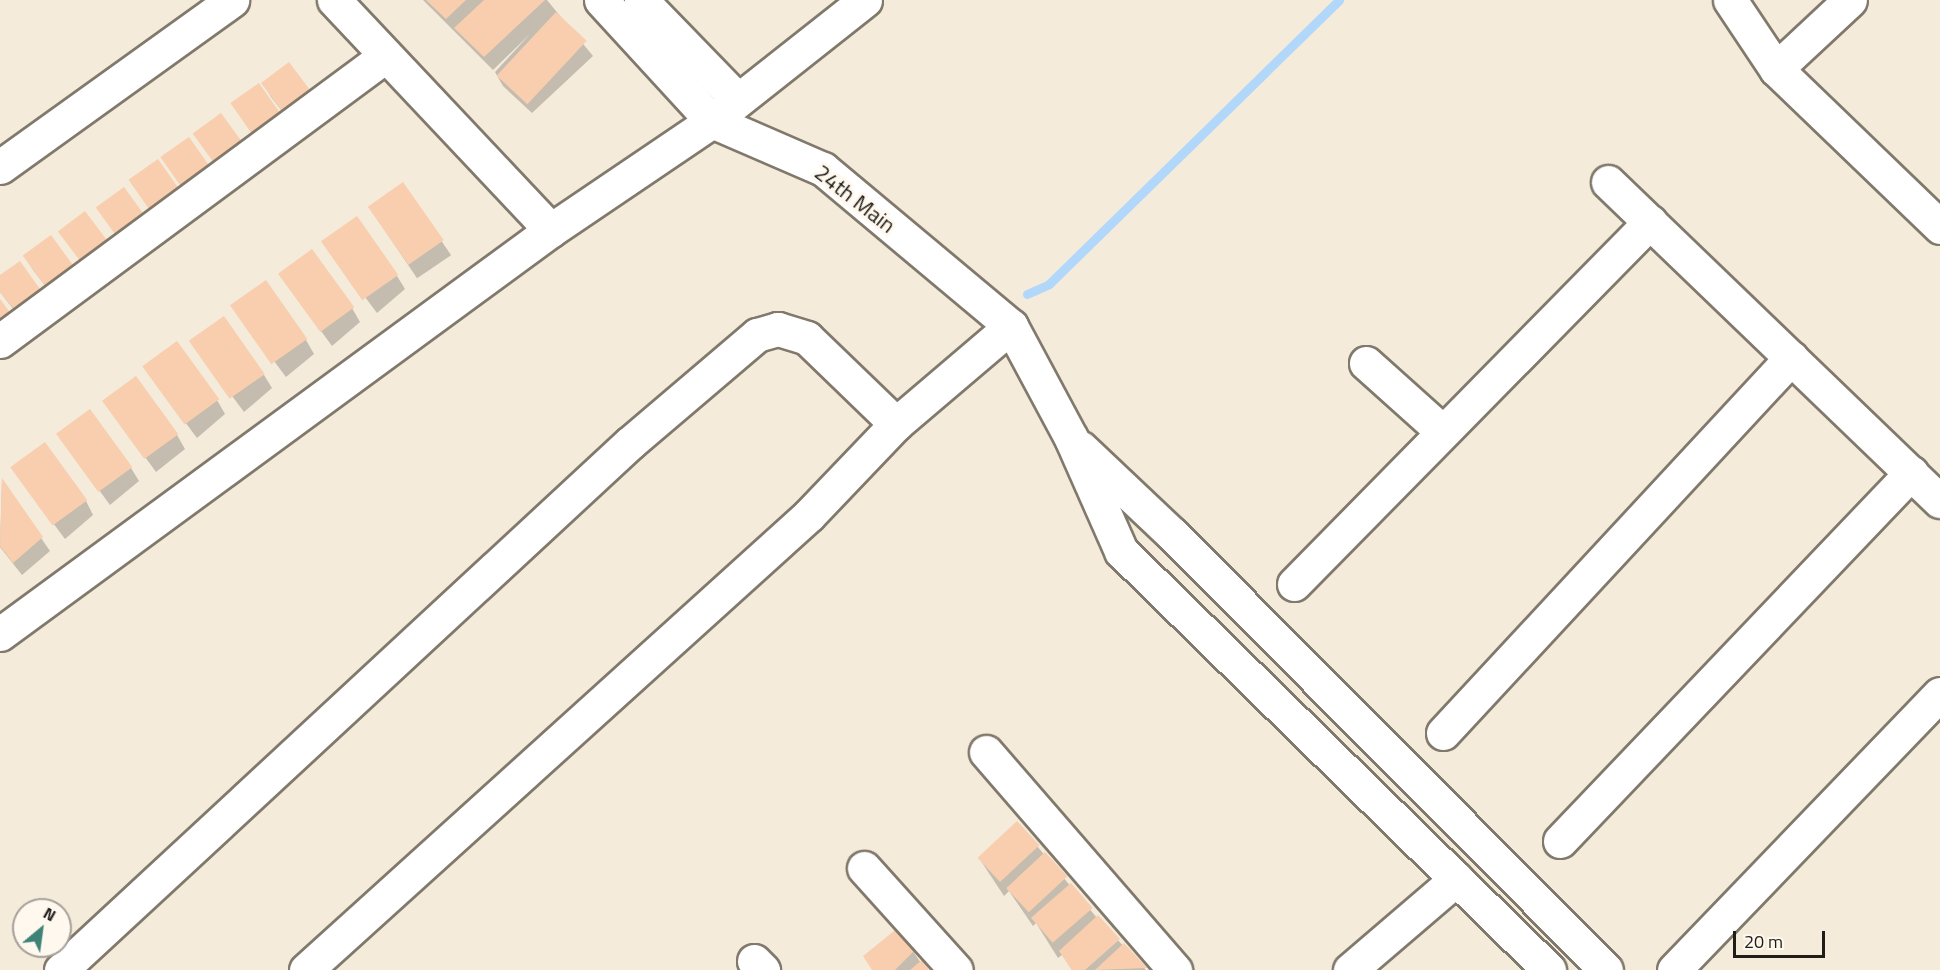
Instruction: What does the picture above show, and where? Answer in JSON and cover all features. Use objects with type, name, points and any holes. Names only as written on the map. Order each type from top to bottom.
[{"type":"street","points":[[0,167],[232,0]]},
{"type":"street","points":[[334,0],[551,230]]},
{"type":"street","name":"24th Main","points":[[601,0],[712,121],[823,169],[1011,326],[1071,438]]},
{"type":"street","points":[[642,0],[738,100]]},
{"type":"street","points":[[2,629],[551,230],[712,121],[865,0]]},
{"type":"street","points":[[1730,0],[1776,69],[1940,227]]},
{"type":"street","points":[[1776,69],[1851,0]]},
{"type":"street","points":[[0,341],[386,55]]},
{"type":"street","points":[[1608,182],[1940,501]]},
{"type":"street","points":[[1293,584],[1650,222]]},
{"type":"street","points":[[306,970],[809,515],[896,424],[1011,326]]},
{"type":"street","points":[[61,970],[630,443],[757,335],[778,329],[807,338],[896,424]]},
{"type":"street","points":[[1443,733],[1791,357]]},
{"type":"street","points":[[1366,363],[1443,432]]},
{"type":"street","points":[[1071,438],[1121,551],[1549,970]]},
{"type":"street","points":[[1071,438],[1172,534],[1606,970]]},
{"type":"street","points":[[1560,841],[1911,473]]},
{"type":"street","points":[[1674,970],[1940,694]]},
{"type":"street","points":[[986,752],[1175,970]]},
{"type":"street","points":[[864,868],[956,970]]},
{"type":"street","points":[[1350,970],[1456,879]]},
{"type":"building","points":[[426,0],[466,0],[446,19]]},
{"type":"building","points":[[484,0],[545,0],[484,57],[454,28]]},
{"type":"building","points":[[556,12],[587,41],[527,104],[497,76]]},
{"type":"building","points":[[289,62],[315,97],[288,118],[261,83]]},
{"type":"building","points":[[259,83],[284,119],[256,139],[230,103]]},
{"type":"building","points":[[221,113],[247,149],[219,169],[193,134]]},
{"type":"building","points":[[189,137],[214,173],[186,193],[160,157]]},
{"type":"building","points":[[158,159],[183,195],[154,216],[129,180]]},
{"type":"building","points":[[403,182],[444,240],[409,265],[368,207]]},
{"type":"building","points":[[124,187],[149,222],[121,242],[96,208]]},
{"type":"building","points":[[85,211],[111,246],[84,267],[58,231]]},
{"type":"building","points":[[357,216],[398,275],[362,300],[321,241]]},
{"type":"building","points":[[51,235],[76,270],[48,290],[23,256]]},
{"type":"building","points":[[312,249],[354,307],[320,332],[278,274]]},
{"type":"building","points":[[20,261],[45,296],[19,315],[0,292],[0,275]]},
{"type":"building","points":[[266,280],[307,339],[271,364],[230,305]]},
{"type":"building","points":[[0,299],[14,318],[0,328]]},
{"type":"building","points":[[224,316],[265,374],[230,399],[189,341]]},
{"type":"building","points":[[177,341],[219,399],[185,425],[142,366]]},
{"type":"building","points":[[136,376],[178,434],[144,459],[102,401]]},
{"type":"building","points":[[90,409],[132,467],[98,492],[56,434]]},
{"type":"building","points":[[45,442],[87,500],[53,526],[10,467]]},
{"type":"building","points":[[2,478],[43,537],[13,563],[0,546]]},
{"type":"building","points":[[1017,821],[1040,845],[1000,882],[978,858]]},
{"type":"building","points":[[1045,852],[1068,876],[1029,912],[1006,888]]},
{"type":"building","points":[[1071,883],[1093,908],[1053,943],[1031,918]]},
{"type":"building","points":[[1098,915],[1120,939],[1085,970],[1072,970],[1059,951]]},
{"type":"building","points":[[899,927],[915,950],[895,970],[872,970],[863,956]]},
{"type":"building","points":[[1124,943],[1147,968],[1095,970]]},
{"type":"building","points":[[922,960],[929,970],[910,970]]},
{"type":"waterway","points":[[1027,294],[1049,284],[1339,0]]}]
